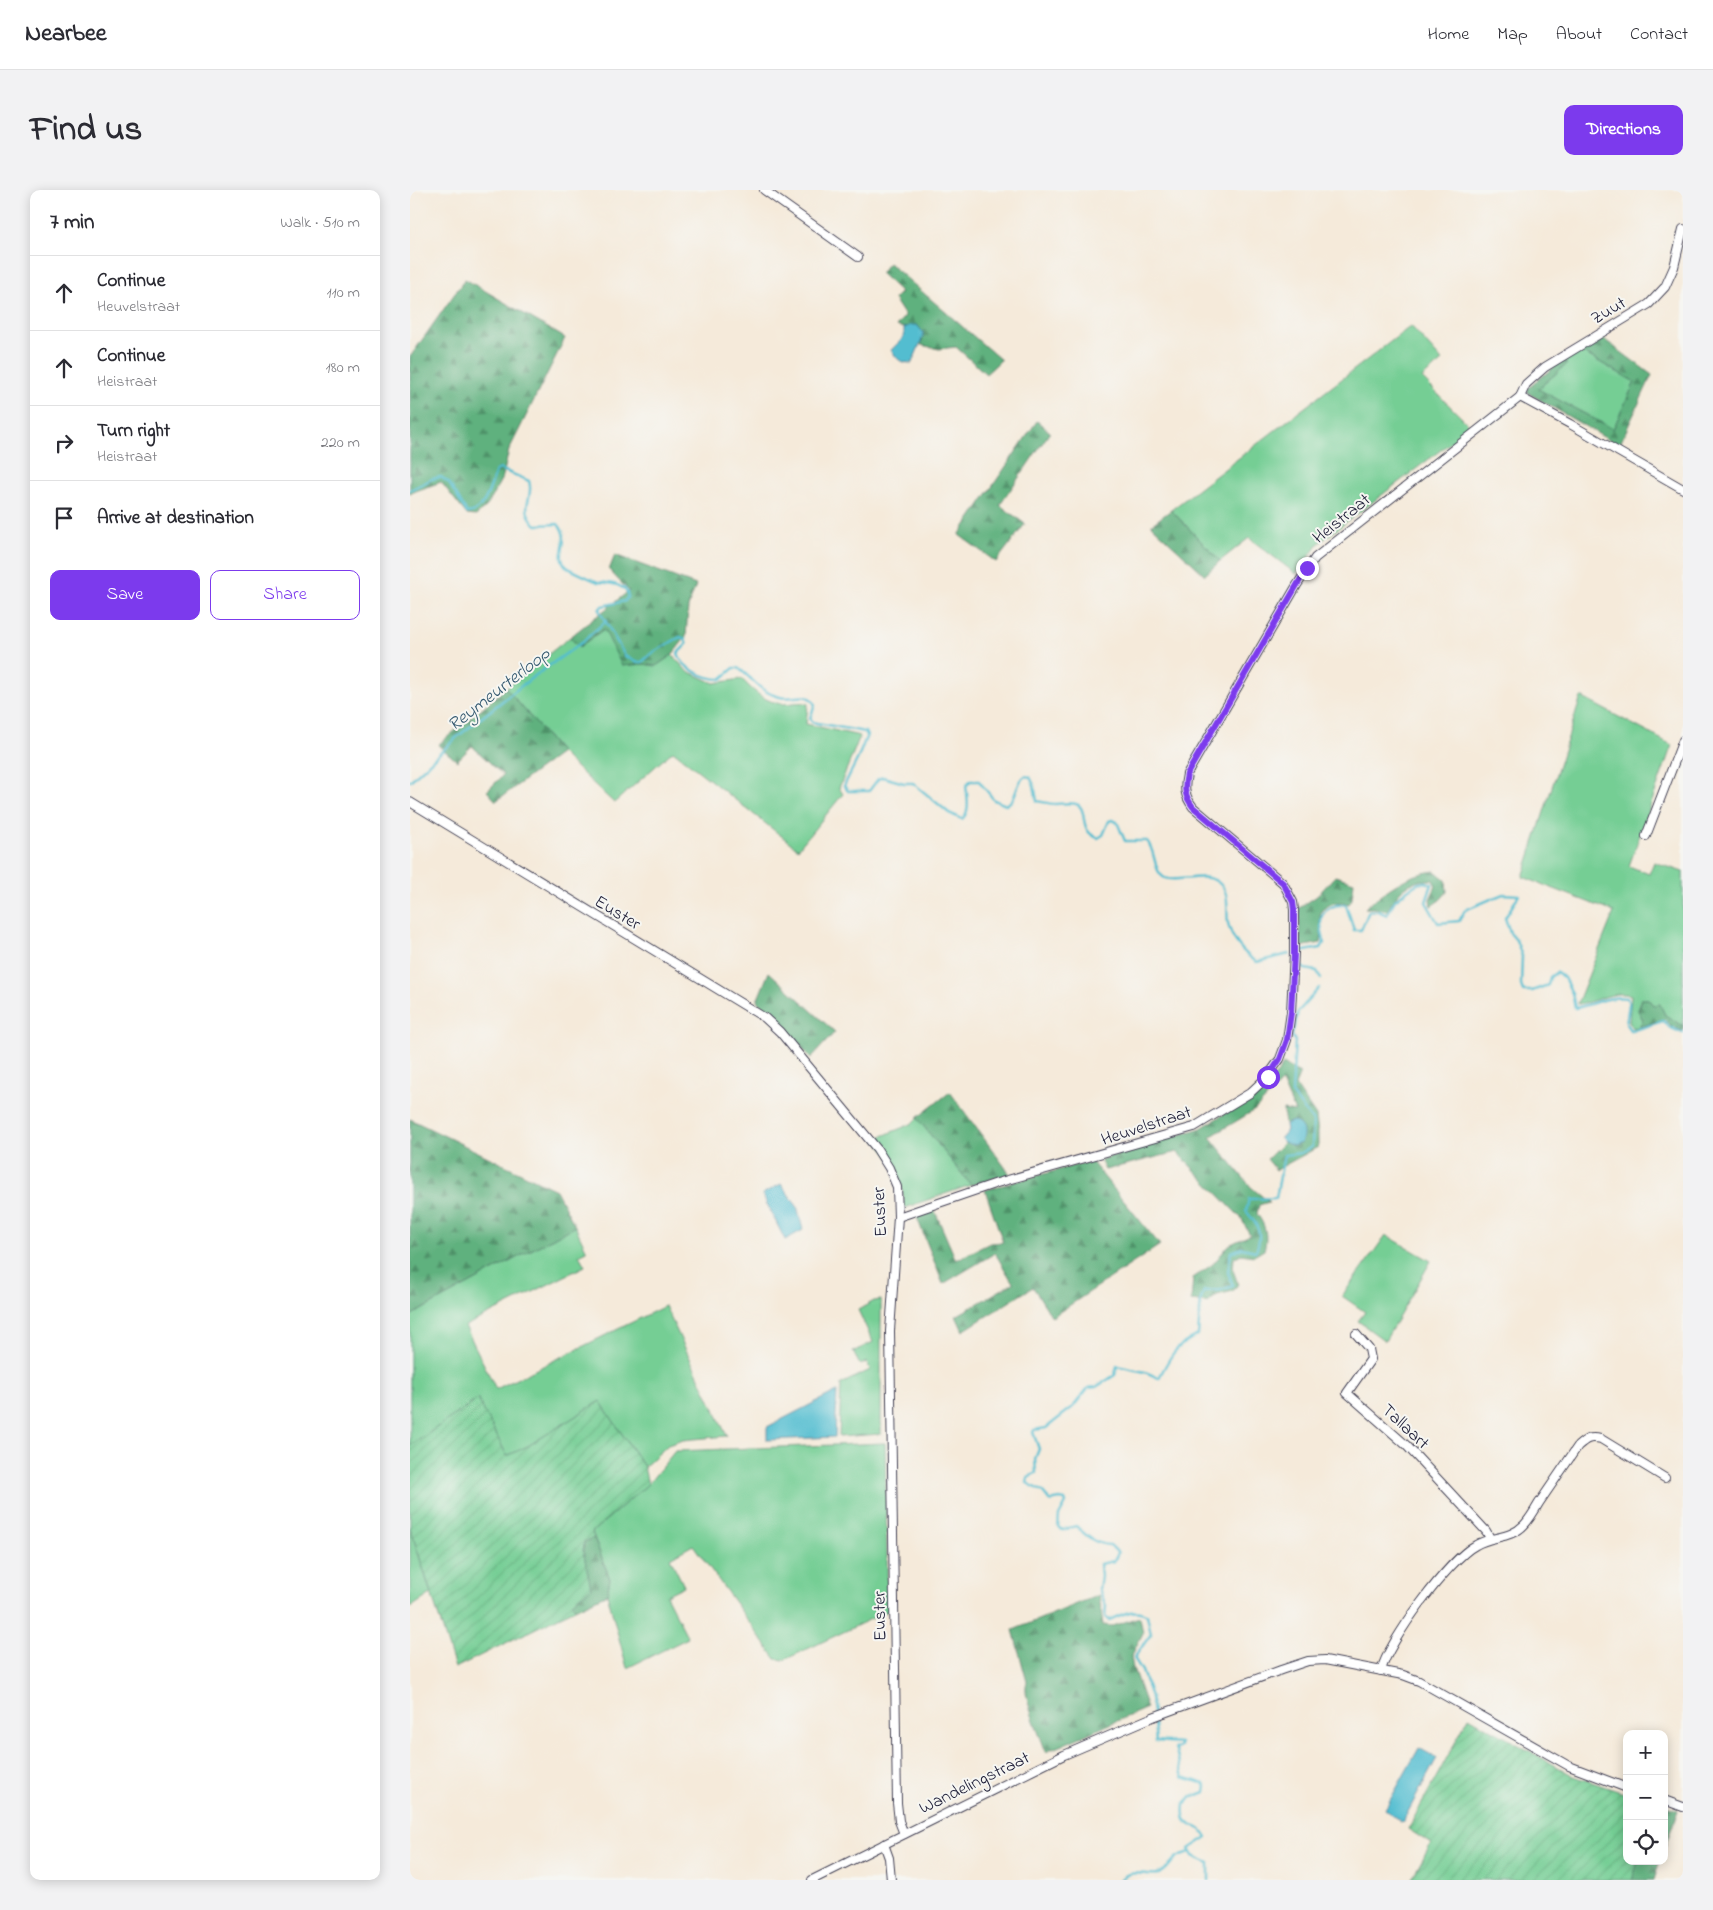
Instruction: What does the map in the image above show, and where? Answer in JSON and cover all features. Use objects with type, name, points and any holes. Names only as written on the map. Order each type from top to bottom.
[{"type":"street","points":[[764,190],[858,257]]},
{"type":"street","name":"Zuut","points":[[1520,397],[1526,384],[1545,367],[1648,304],[1665,287],[1674,268],[1683,229]]},
{"type":"street","points":[[1520,397],[1578,428],[1683,490]]},
{"type":"street","name":"Heistraat","points":[[1294,953],[1294,910],[1283,883],[1193,807],[1186,798],[1184,788],[1187,774],[1296,586],[1315,558],[1520,397]]},
{"type":"street","points":[[1646,836],[1683,740]]},
{"type":"street","name":"Euster","points":[[410,802],[765,1018],[792,1046],[877,1149],[889,1168],[897,1187],[898,1217],[890,1332],[896,1802],[899,1821],[904,1834]]},
{"type":"street","name":"Heuvelstraat","points":[[898,1217],[997,1183],[1194,1127],[1231,1106],[1268,1077],[1280,1059],[1287,1040],[1291,1012],[1294,953]]},
{"type":"street","name":"Tallaart","points":[[1356,1334],[1369,1349],[1371,1359],[1347,1393],[1406,1445],[1486,1531],[1490,1538]]},
{"type":"street","points":[[1623,1786],[1569,1766],[1419,1681],[1381,1671],[1398,1637],[1426,1596],[1455,1562],[1467,1550],[1490,1538],[1508,1536],[1524,1525],[1578,1446],[1585,1439],[1593,1437],[1601,1439],[1665,1478]]},
{"type":"street","name":"Wandelingstraat","points":[[812,1880],[1064,1755],[1152,1718],[1308,1661],[1325,1660],[1381,1671]]},
{"type":"street","points":[[1668,1801],[1683,1807]]},
{"type":"street","points":[[884,1844],[889,1858],[891,1880]]},
{"type":"green space","points":[[889,263],[1001,360],[986,374],[956,347],[939,349],[921,345],[923,337],[911,325],[904,328],[896,326],[905,316],[894,299],[901,292],[880,273]]},
{"type":"green space","points":[[465,279],[565,338],[509,450],[503,476],[487,506],[476,516],[467,515],[441,482],[410,493],[410,357]]},
{"type":"green space","points":[[1411,326],[1442,361],[1422,378],[1471,427],[1319,543],[1296,574],[1249,538],[1220,561],[1171,510]]},
{"type":"green space","points":[[1601,337],[1652,375],[1619,446],[1528,393],[1527,389],[1562,360],[1567,364],[1538,389],[1613,429],[1635,382],[1580,351]]},
{"type":"green space","points":[[1580,351],[1635,382],[1613,429],[1538,389],[1567,364],[1562,360]]},
{"type":"green space","points":[[1037,421],[1050,432],[1000,505],[1025,524],[996,562],[959,535]]},
{"type":"green space","points":[[1171,510],[1220,561],[1205,575],[1151,525]]},
{"type":"green space","points":[[615,555],[696,585],[688,607],[686,637],[672,655],[656,666],[644,664],[622,666],[604,629],[579,647],[570,637],[629,591],[609,570]]},
{"type":"green space","points":[[604,628],[622,665],[644,664],[656,666],[672,655],[687,671],[714,683],[742,679],[758,694],[772,702],[808,704],[806,724],[860,736],[839,788],[843,794],[798,849],[673,751],[614,803],[561,753],[506,688],[570,637],[579,647]]},
{"type":"green space","points":[[506,688],[561,753],[496,801],[487,791],[503,775],[472,746],[457,761],[438,745]]},
{"type":"green space","points":[[1581,697],[1672,745],[1629,866],[1649,874],[1654,862],[1683,872],[1683,1026],[1665,1015],[1648,999],[1641,999],[1638,1010],[1643,1020],[1639,1027],[1632,1028],[1629,1022],[1631,995],[1611,995],[1577,1004],[1614,912],[1523,877]]},
{"type":"green space","points":[[1435,871],[1446,880],[1447,892],[1431,906],[1430,899],[1436,886],[1433,880],[1424,880],[1410,884],[1400,892],[1387,911],[1365,908],[1389,889],[1406,879]]},
{"type":"green space","points":[[1335,876],[1354,882],[1352,899],[1349,904],[1334,903],[1321,911],[1321,943],[1300,947],[1299,908],[1317,896]]},
{"type":"green space","points":[[769,972],[835,1032],[811,1058],[757,1001]]},
{"type":"green space","points":[[1640,999],[1648,999],[1653,1005],[1660,1004],[1665,1015],[1683,1026],[1683,1031],[1670,1025],[1665,1019],[1639,1027],[1643,1020],[1638,1010],[1641,1002]]},
{"type":"green space","points":[[1283,1064],[1300,1073],[1295,1085],[1316,1116],[1318,1147],[1276,1170],[1267,1159],[1284,1142],[1293,1146],[1293,1121],[1285,1124],[1283,1110],[1295,1112],[1282,1082],[1255,1110],[1210,1137],[1251,1187],[1269,1202],[1259,1205],[1257,1214],[1264,1227],[1266,1240],[1264,1250],[1254,1256],[1241,1254],[1234,1258],[1233,1270],[1238,1284],[1233,1291],[1217,1295],[1208,1303],[1191,1301],[1193,1278],[1213,1264],[1229,1245],[1250,1235],[1241,1218],[1177,1152],[1105,1170],[1100,1160],[1201,1128],[1239,1105],[1277,1074]]},
{"type":"green space","points":[[950,1092],[1010,1174],[971,1185],[917,1118]]},
{"type":"green space","points":[[917,1118],[971,1185],[904,1208],[902,1187],[897,1170],[875,1139],[911,1124]]},
{"type":"green space","points":[[410,1119],[556,1190],[575,1226],[410,1316]]},
{"type":"green space","points":[[1091,1161],[1160,1245],[1052,1317],[1033,1287],[963,1331],[956,1316],[1013,1283],[995,1253],[943,1284],[916,1215],[934,1209],[956,1260],[990,1243],[1003,1242],[985,1190]]},
{"type":"green space","points":[[575,1226],[587,1251],[579,1255],[585,1266],[465,1326],[496,1389],[665,1306],[727,1436],[683,1440],[668,1445],[644,1467],[600,1401],[528,1446],[507,1456],[478,1399],[410,1446],[410,1316]]},
{"type":"green space","points":[[1386,1235],[1431,1261],[1385,1341],[1358,1321],[1365,1312],[1342,1296]]},
{"type":"green space","points":[[881,1300],[881,1434],[839,1437],[841,1384],[870,1370],[867,1362],[860,1365],[853,1352],[873,1342],[858,1310],[874,1301]]},
{"type":"green space","points":[[478,1399],[507,1456],[528,1446],[600,1401],[644,1467],[648,1484],[592,1532],[594,1538],[584,1542],[583,1551],[591,1588],[572,1602],[575,1609],[455,1668],[410,1527],[410,1446]]},
{"type":"green space","points":[[885,1443],[888,1611],[784,1660],[776,1659],[693,1545],[670,1558],[684,1586],[666,1595],[688,1638],[627,1668],[607,1594],[610,1579],[592,1532],[648,1484],[675,1451]]},
{"type":"green space","points":[[410,1527],[431,1594],[410,1608]]},
{"type":"green space","points":[[594,1538],[610,1579],[607,1594],[575,1609],[572,1602],[591,1588],[583,1551],[584,1542]]},
{"type":"green space","points":[[1099,1595],[1103,1625],[1112,1626],[1140,1617],[1143,1633],[1131,1657],[1147,1708],[1046,1752],[1029,1706],[1027,1682],[1013,1630]]},
{"type":"green space","points":[[1469,1717],[1574,1776],[1623,1793],[1623,1865],[1637,1865],[1632,1880],[1411,1880],[1431,1844],[1408,1829]]},
{"type":"green space","points":[[1668,1806],[1678,1810],[1668,1839]]},
{"type":"green space","points":[[1637,1865],[1659,1865],[1654,1880],[1632,1880]]},
{"type":"water","points":[[917,325],[923,332],[923,337],[912,363],[900,360],[891,350],[904,337],[904,328]]},
{"type":"water","points":[[1293,1121],[1303,1130],[1303,1136],[1301,1143],[1293,1146],[1280,1139],[1286,1132],[1285,1124]]},
{"type":"water","points":[[781,1184],[797,1206],[803,1230],[785,1240],[762,1194]]},
{"type":"water","points":[[837,1391],[835,1437],[767,1440],[767,1427]]},
{"type":"water","points":[[1419,1748],[1437,1758],[1402,1823],[1385,1809]]},
{"type":"waterway","points":[[410,490],[432,479],[441,477],[449,483],[467,513],[473,512],[483,503],[496,471],[500,469],[529,481],[530,493],[527,507],[530,518],[536,525],[558,524],[564,536],[562,558],[567,567],[598,582],[610,583],[624,588],[628,596],[625,601],[602,606],[599,610],[625,656],[636,662],[642,662],[652,653],[680,637],[685,639],[687,644],[678,653],[680,659],[695,672],[715,679],[721,679],[734,668],[738,668],[762,689],[773,695],[785,698],[804,696],[812,700],[815,705],[810,718],[812,722],[865,732],[867,735],[844,786],[848,791],[869,791],[878,779],[883,777],[904,783],[913,783],[949,813],[962,819],[967,812],[966,786],[970,781],[979,781],[994,800],[1006,805],[1013,799],[1022,779],[1025,776],[1030,777],[1034,785],[1037,801],[1054,804],[1074,803],[1080,806],[1085,825],[1092,835],[1098,838],[1103,835],[1109,821],[1112,820],[1117,822],[1125,841],[1147,841],[1152,850],[1158,871],[1165,878],[1200,877],[1215,880],[1226,893],[1228,923],[1232,935],[1239,946],[1252,959],[1257,962],[1289,954]]},
{"type":"waterway","name":"Reymeurterloop","points":[[410,781],[457,737],[529,680],[581,643],[606,621]]},
{"type":"waterway","points":[[1321,979],[1317,971],[1305,969],[1301,966],[1299,952],[1321,948],[1324,943],[1321,927],[1322,917],[1329,908],[1337,905],[1346,905],[1354,930],[1361,930],[1369,911],[1378,911],[1387,915],[1395,900],[1417,884],[1425,882],[1432,884],[1426,902],[1438,923],[1459,921],[1465,910],[1503,894],[1519,895],[1505,918],[1510,933],[1516,940],[1522,956],[1521,985],[1523,991],[1532,991],[1548,985],[1550,977],[1557,972],[1564,978],[1572,993],[1575,1008],[1608,999],[1627,998],[1629,1004],[1626,1024],[1630,1030],[1664,1021],[1669,1027],[1683,1033]]},
{"type":"waterway","points":[[1209,1880],[1209,1863],[1193,1856],[1189,1849],[1207,1837],[1198,1827],[1187,1823],[1184,1813],[1184,1804],[1190,1798],[1205,1792],[1205,1784],[1183,1777],[1175,1748],[1180,1747],[1180,1743],[1156,1741],[1151,1697],[1142,1671],[1134,1658],[1151,1634],[1147,1615],[1133,1612],[1109,1620],[1105,1617],[1106,1606],[1099,1589],[1100,1564],[1114,1561],[1118,1553],[1110,1545],[1105,1545],[1091,1539],[1076,1526],[1062,1530],[1058,1527],[1059,1516],[1066,1503],[1065,1500],[1050,1501],[1043,1492],[1027,1483],[1028,1477],[1036,1473],[1035,1459],[1039,1449],[1033,1432],[1034,1430],[1046,1428],[1073,1407],[1088,1388],[1096,1387],[1115,1375],[1117,1366],[1145,1372],[1159,1378],[1174,1352],[1198,1335],[1201,1299],[1204,1291],[1221,1290],[1233,1286],[1228,1272],[1231,1252],[1242,1248],[1256,1251],[1259,1234],[1254,1221],[1246,1211],[1249,1199],[1276,1198],[1284,1155],[1301,1153],[1312,1147],[1313,1121],[1292,1094],[1295,1041],[1292,1036],[1298,1012],[1319,988]]},
{"type":"waterway","points":[[1120,1880],[1124,1876],[1133,1873],[1161,1873],[1177,1857],[1190,1852]]},
{"type":"route","points":[[1268,1077],[1280,1059],[1287,1040],[1293,995],[1293,902],[1283,883],[1193,807],[1186,798],[1184,788],[1187,774],[1307,568]]}]
